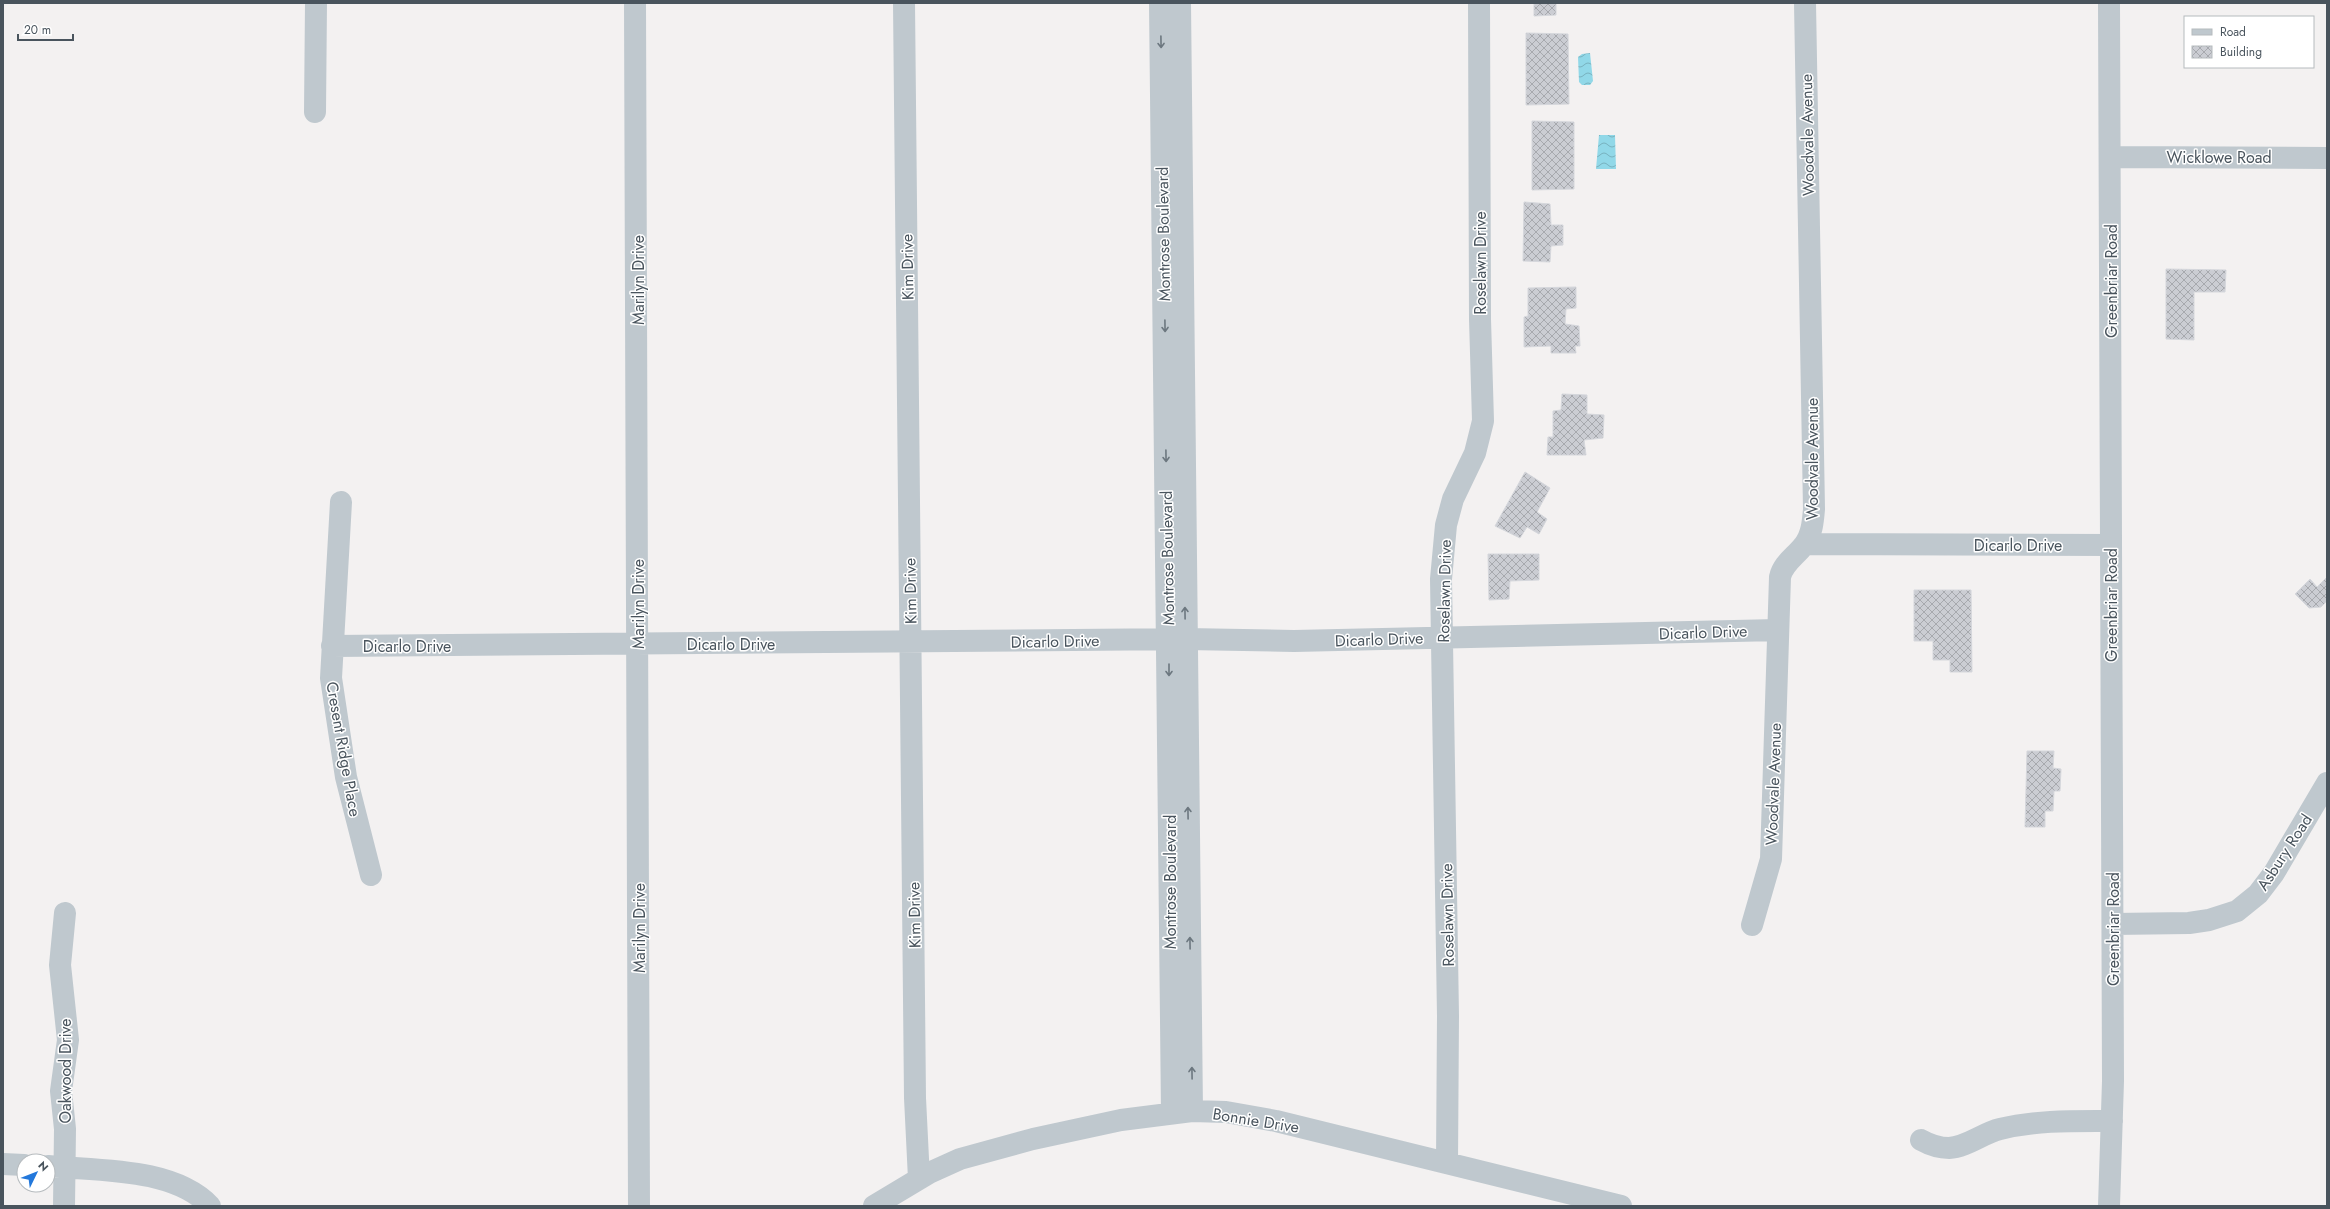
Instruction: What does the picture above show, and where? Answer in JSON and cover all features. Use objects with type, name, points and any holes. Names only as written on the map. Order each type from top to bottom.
[{"type":"street","points":[[315,112],[316,3]]},
{"type":"street","name":"Marilyn Drive","points":[[636,3],[639,1206]]},
{"type":"street","name":"Kim Drive","points":[[904,3],[915,1098],[919,1179]]},
{"type":"street","name":"Montrose Boulevard","points":[[1160,3],[1177,639]]},
{"type":"street","name":"Montrose Boulevard","points":[[1180,3],[1177,639],[1182,1112]]},
{"type":"street","name":"Roselawn Drive","points":[[1447,1163],[1448,1016],[1441,579],[1446,525],[1453,499],[1475,453],[1483,420],[1480,319],[1479,3]]},
{"type":"street","name":"Woodvale Avenue","points":[[1752,925],[1771,859],[1781,571],[1806,544],[1812,530],[1814,509],[1805,3]]},
{"type":"street","name":"Greenbriar Road","points":[[2109,3],[2111,157],[2113,924],[2112,1121],[2109,1206]]},
{"type":"street","name":"Wicklowe Road","points":[[2111,157],[2327,158]]},
{"type":"street","name":"Cresent Ridge Place","points":[[341,502],[331,678],[346,777],[372,875]]},
{"type":"street","name":"Dicarlo Drive","points":[[1806,544],[2111,545]]},
{"type":"street","name":"Dicarlo Drive","points":[[332,646],[1177,639],[1294,641],[1778,630]]},
{"type":"street","name":"Asbury Road","points":[[2113,924],[2189,923],[2209,920],[2237,911],[2258,894],[2274,873],[2327,783]]},
{"type":"street","name":"Oakwood Drive","points":[[64,1206],[56,1167],[61,1091],[68,1040],[60,965],[65,913]]},
{"type":"street","name":"Bonnie Drive","points":[[874,1206],[919,1179],[960,1159],[989,1151],[1121,1120],[1182,1112],[1226,1112],[1276,1121],[1621,1206]]},
{"type":"street","points":[[1921,1140],[1930,1145],[1951,1148],[1961,1146],[1986,1133],[2024,1124],[2050,1121],[2112,1121]]},
{"type":"street","points":[[3,1164],[16,1165]]},
{"type":"street","points":[[56,1167],[132,1173],[156,1178],[188,1190],[208,1204]]},
{"type":"water","points":[[1590,53],[1593,81],[1590,85],[1582,85],[1579,82],[1578,57],[1582,54]]},
{"type":"water","points":[[1599,135],[1615,135],[1616,169],[1596,169]]},
{"type":"building","points":[[1534,3],[1556,3],[1556,15],[1534,16]]},
{"type":"building","points":[[1526,33],[1568,34],[1569,104],[1526,105]]},
{"type":"building","points":[[1532,121],[1574,122],[1574,189],[1532,190]]},
{"type":"building","points":[[1524,202],[1550,204],[1551,225],[1563,225],[1563,245],[1551,246],[1550,262],[1523,261]]},
{"type":"building","points":[[2166,269],[2226,270],[2225,292],[2194,292],[2194,340],[2166,339]]},
{"type":"building","points":[[1576,287],[1576,308],[1566,309],[1565,324],[1579,326],[1580,346],[1575,346],[1576,353],[1551,353],[1551,346],[1524,347],[1524,317],[1528,316],[1528,288]]},
{"type":"building","points":[[1562,394],[1587,395],[1587,414],[1604,415],[1603,438],[1584,440],[1586,455],[1547,455],[1548,437],[1553,437],[1553,411],[1561,410]]},
{"type":"building","points":[[1525,472],[1550,488],[1537,512],[1547,519],[1539,534],[1527,527],[1520,538],[1495,526]]},
{"type":"building","points":[[1488,554],[1539,554],[1539,580],[1510,581],[1509,599],[1489,600]]},
{"type":"building","points":[[2327,577],[2327,601],[2321,607],[2309,608],[2295,594],[2310,579],[2317,587]]},
{"type":"building","points":[[1914,590],[1971,590],[1972,672],[1950,672],[1950,660],[1933,660],[1933,641],[1914,641]]},
{"type":"building","points":[[2027,751],[2054,751],[2053,768],[2061,769],[2060,791],[2054,791],[2053,811],[2045,811],[2045,827],[2025,827]]}]
